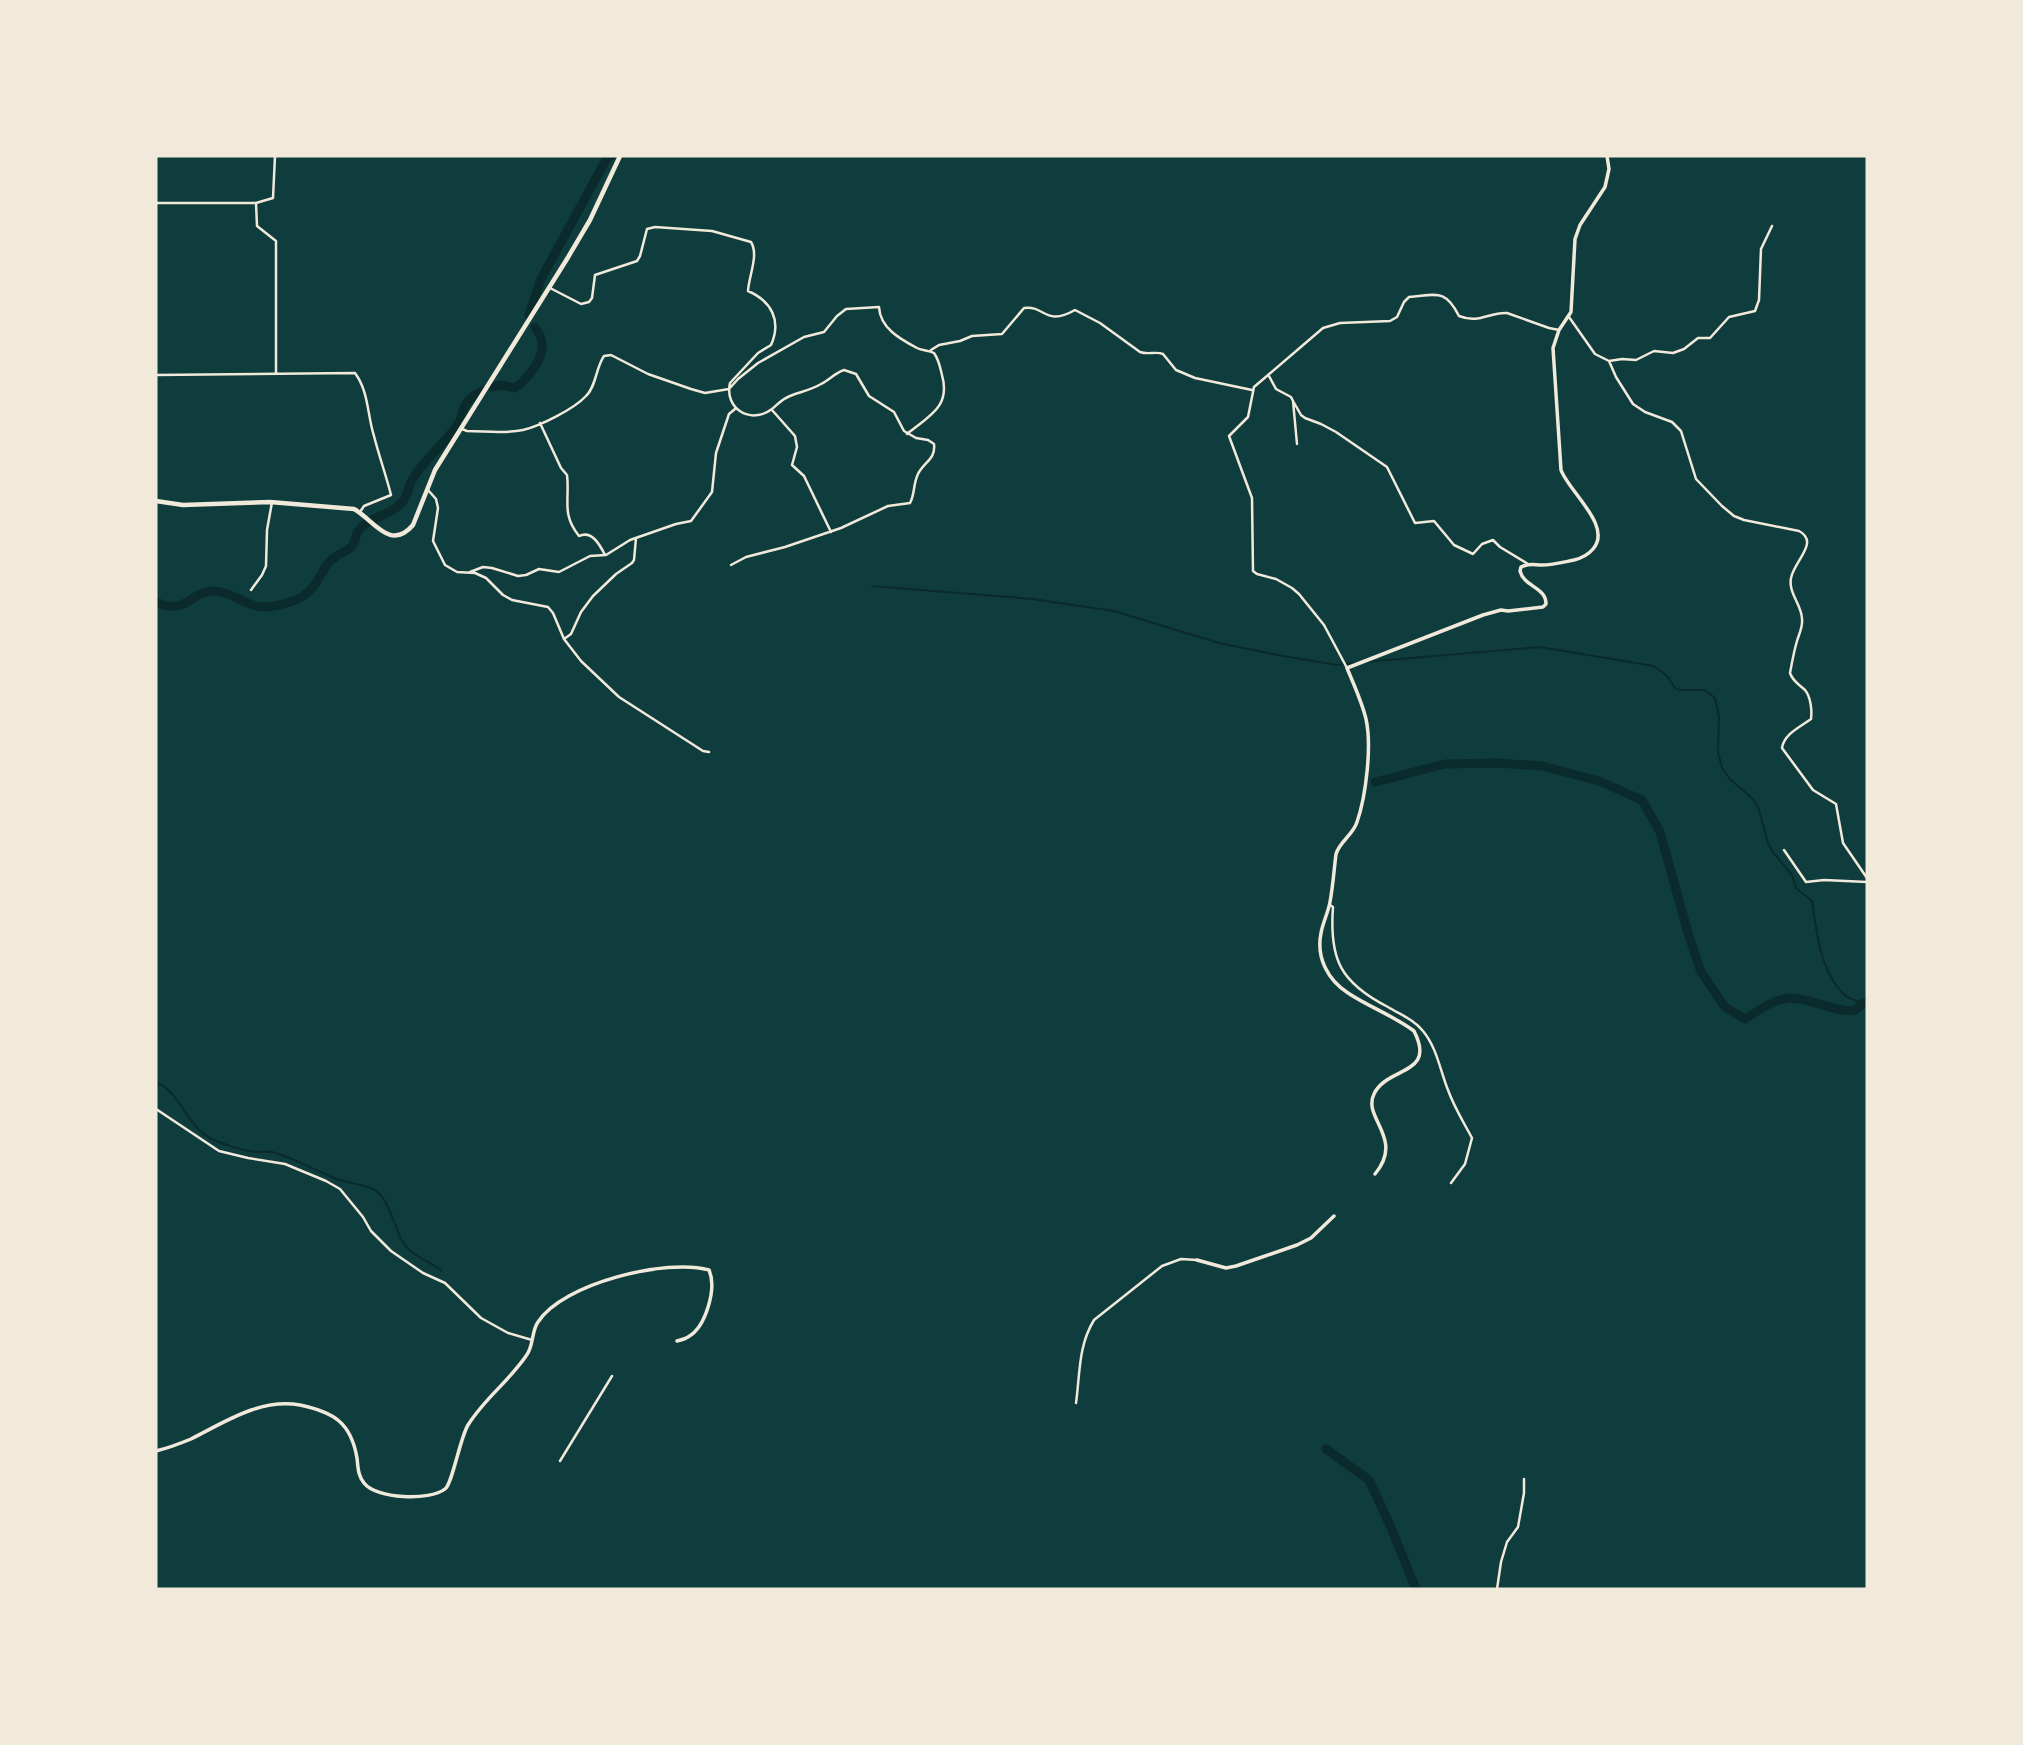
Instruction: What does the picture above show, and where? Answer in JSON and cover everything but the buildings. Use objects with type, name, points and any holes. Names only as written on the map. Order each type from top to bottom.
[{"type":"main road","points":[[156,501],[183,505],[272,502],[354,509],[386,534],[396,536],[407,532],[413,525],[436,470],[590,220],[620,156]]},
{"type":"street","points":[[156,203],[256,203],[273,198],[275,156]]},
{"type":"street","points":[[1347,668],[1483,615],[1502,610],[1543,607],[1547,601],[1544,593],[1523,580],[1521,567],[1578,559],[1595,547],[1599,536],[1597,524],[1567,483],[1561,470],[1552,362],[1559,330],[1569,317],[1572,307],[1575,239],[1580,225],[1605,187],[1608,178],[1607,156]]},
{"type":"street","points":[[256,203],[257,226],[276,241],[276,374]]},
{"type":"street","points":[[1569,317],[1595,354],[1609,361],[1636,360],[1654,351],[1681,351],[1698,338],[1713,336],[1729,317],[1755,311],[1759,300],[1761,249],[1772,226]]},
{"type":"street","points":[[550,288],[580,304],[589,302],[595,275],[637,261],[647,229],[655,227],[712,231],[751,242],[755,251],[748,291],[761,297],[773,311],[775,327],[771,345],[758,353],[733,378],[729,389],[736,409],[751,415],[759,414],[844,370],[856,374],[869,396],[894,412],[907,434],[932,441],[935,450],[932,459],[917,476],[913,500],[910,503],[888,506],[831,532],[785,548],[746,557],[731,565]]},
{"type":"street","points":[[1375,1174],[1383,1164],[1386,1147],[1384,1134],[1371,1105],[1372,1096],[1383,1083],[1415,1064],[1420,1048],[1414,1031],[1347,992],[1328,974],[1319,943],[1330,905],[1338,848],[1358,821],[1369,747],[1366,719],[1347,668],[1324,625],[1292,588],[1253,571],[1252,498],[1228,436],[1248,417],[1254,387],[1323,328],[1340,323],[1390,321],[1397,317],[1409,297],[1446,297],[1459,316],[1464,318],[1475,320],[1507,313],[1559,330]]},
{"type":"street","points":[[462,428],[467,431],[524,430],[565,411],[588,395],[604,356],[611,355],[648,374],[705,393],[729,389],[758,363],[804,337],[824,332],[846,309],[879,307],[881,319],[888,330],[917,348],[930,351],[939,362],[944,383],[945,392],[941,404],[931,416],[907,434]]},
{"type":"street","points":[[930,351],[939,345],[972,336],[1002,334],[1024,308],[1031,307],[1044,315],[1058,317],[1075,310],[1100,323],[1140,352],[1160,352],[1176,370],[1195,378],[1252,390]]},
{"type":"street","points":[[1609,361],[1633,404],[1671,422],[1681,431],[1696,479],[1722,506],[1744,520],[1799,531],[1808,539],[1790,580],[1803,620],[1790,673],[1792,679],[1808,694],[1812,715],[1811,719],[1786,738],[1782,748],[1813,790],[1836,804],[1843,843],[1867,880]]},
{"type":"street","points":[[156,375],[355,373],[362,383],[373,434],[391,495],[364,506],[361,513]]},
{"type":"street","points":[[1269,376],[1276,389],[1291,397],[1301,415],[1336,432],[1387,467],[1415,523],[1434,521],[1454,545],[1473,554],[1482,544],[1493,540],[1528,564]]},
{"type":"street","points":[[1293,401],[1297,444]]},
{"type":"street","points":[[467,573],[483,567],[518,576],[540,569],[559,572],[590,556],[605,555],[630,540],[691,521],[712,492],[716,453],[729,414],[736,409]]},
{"type":"street","points":[[772,409],[795,436],[797,447],[792,465],[804,476],[831,532]]},
{"type":"street","points":[[540,423],[567,475],[566,509],[574,530],[579,536],[589,534],[597,541],[605,555]]},
{"type":"street","points":[[428,490],[436,499],[438,508],[433,541],[445,565],[457,572],[475,573],[486,578],[512,600],[548,607],[564,639],[581,661],[620,697],[703,751],[709,752]]},
{"type":"street","points":[[251,590],[266,566],[267,530],[272,502]]},
{"type":"street","points":[[564,639],[571,634],[581,612],[593,596],[616,574],[632,564],[636,538]]},
{"type":"street","points":[[1784,850],[1806,882],[1867,880]]},
{"type":"street","points":[[1330,905],[1333,907],[1332,934],[1336,954],[1349,981],[1380,1004],[1412,1019],[1423,1030],[1435,1052],[1448,1093],[1472,1139],[1465,1164],[1451,1183]]},
{"type":"street","points":[[156,1109],[219,1151],[285,1164],[340,1189],[391,1251],[423,1273],[445,1283],[481,1318],[508,1333],[532,1340]]},
{"type":"street","points":[[1076,1403],[1086,1332],[1094,1321],[1163,1266],[1181,1259],[1197,1260],[1226,1268],[1236,1266],[1311,1238],[1334,1216]]},
{"type":"street","points":[[156,1451],[178,1444],[251,1409],[298,1405],[321,1411],[344,1424],[354,1443],[359,1474],[372,1490],[400,1496],[438,1492],[446,1489],[449,1484],[457,1452],[468,1425],[485,1401],[528,1355],[538,1321],[548,1311],[596,1282],[613,1276],[668,1268],[694,1267],[709,1270],[713,1290],[704,1317],[690,1337],[677,1341]]},
{"type":"street","points":[[560,1461],[612,1376]]},
{"type":"street","points":[[1497,1589],[1507,1542],[1518,1527],[1524,1479]]},
{"type":"waterway","points":[[529,315],[541,279],[607,158],[611,156]]},
{"type":"waterway","points":[[492,387],[501,385],[515,388],[534,368],[542,349],[535,327]]},
{"type":"waterway","points":[[156,602],[167,606],[182,605],[206,592],[215,591],[266,607],[296,600],[306,594],[331,560],[353,545],[364,525],[393,510],[403,501],[416,474],[458,424],[467,402],[482,391]]},
{"type":"waterway","points":[[872,586],[1032,599],[1114,611],[1219,643],[1337,665],[1356,663]]},
{"type":"waterway","points":[[1365,662],[1540,647],[1654,666],[1667,676],[1675,688],[1705,690],[1715,698],[1719,717],[1718,752],[1722,768],[1730,779],[1753,799],[1772,851],[1792,875],[1796,888],[1812,901],[1821,951],[1836,985],[1846,996],[1864,1003]]},
{"type":"waterway","points":[[1375,782],[1445,764],[1542,766],[1599,781],[1642,800],[1660,832],[1701,972],[1725,1007],[1745,1019],[1772,1003],[1790,998],[1850,1011],[1867,1003]]},
{"type":"waterway","points":[[156,1082],[172,1094],[195,1125],[210,1138],[246,1150],[280,1155],[337,1179],[378,1192],[405,1245],[414,1254],[442,1271]]},
{"type":"waterway","points":[[1326,1449],[1369,1480],[1416,1589]]}]
